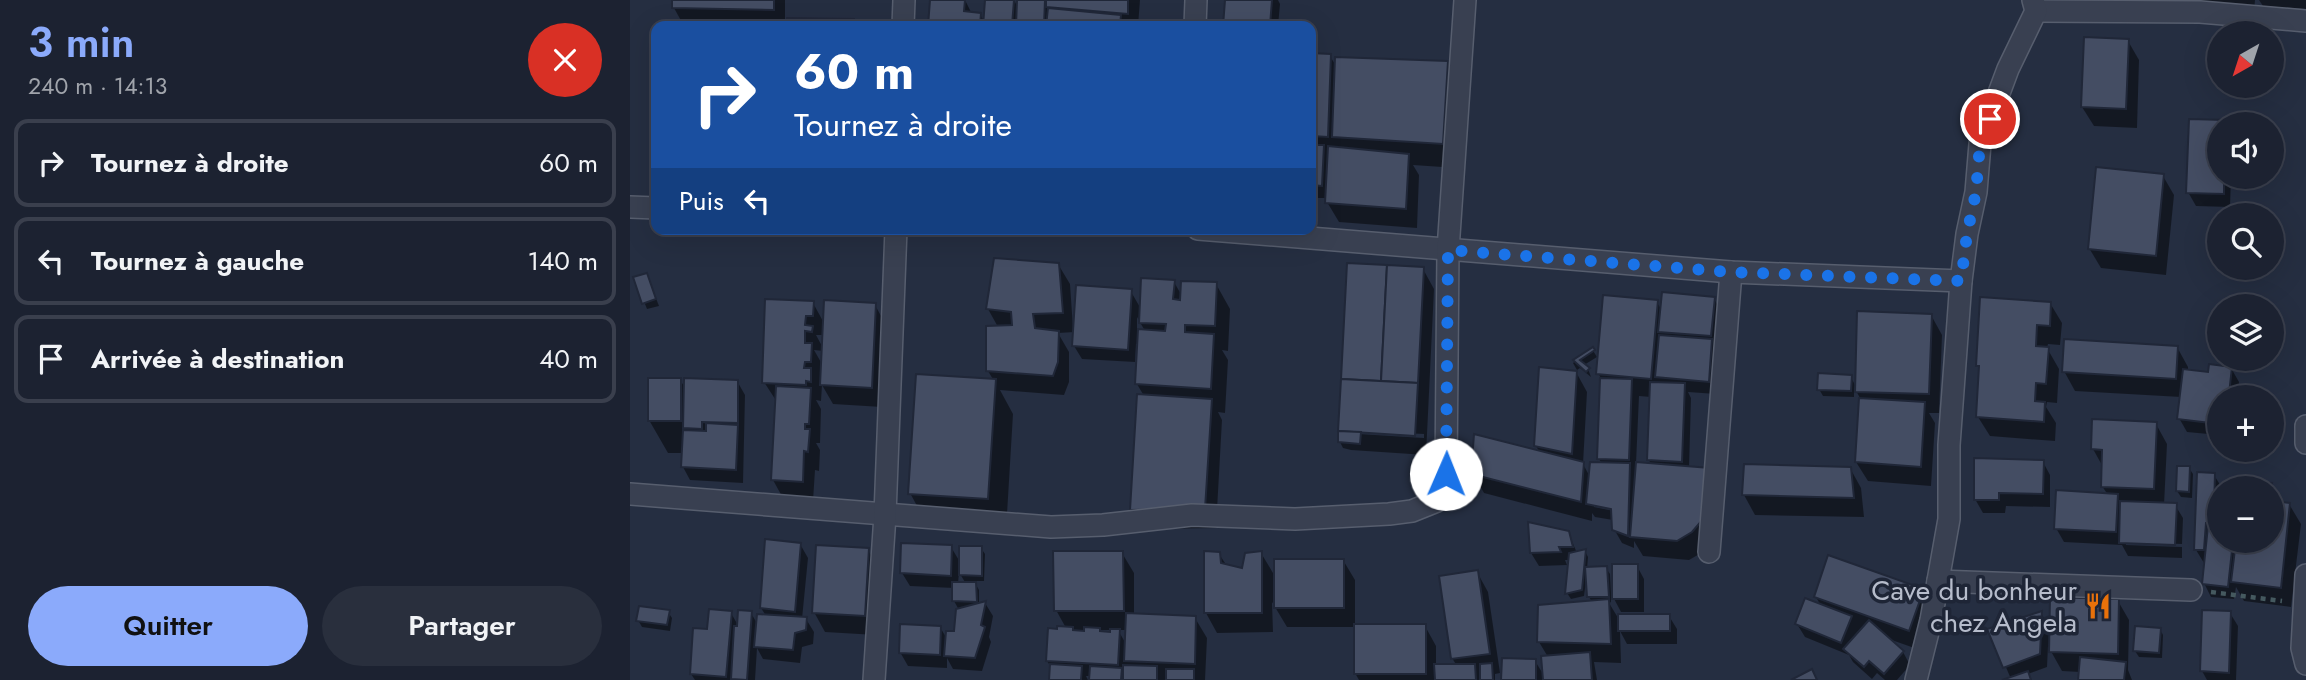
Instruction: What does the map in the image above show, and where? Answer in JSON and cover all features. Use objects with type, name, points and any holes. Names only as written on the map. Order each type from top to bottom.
[{"type":"street","points":[[903,21],[904,0]]},
{"type":"street","points":[[1195,21],[1196,0]]},
{"type":"street","points":[[630,494],[1051,527],[1103,525],[1192,514],[1295,519],[1390,514],[1412,511],[1437,502],[1446,474],[1448,250],[1465,0]]},
{"type":"street","points":[[1916,680],[1931,620],[1949,519],[1949,445],[1961,281],[1976,192],[1980,144],[2035,6],[2200,12],[2306,21]]},
{"type":"street","points":[[630,207],[651,208]]},
{"type":"street","points":[[874,680],[885,515],[896,235]]},
{"type":"street","points":[[1269,235],[1731,272],[1961,281]]},
{"type":"street","points":[[1709,552],[1731,272]]},
{"type":"street","points":[[2306,426],[2306,443]]},
{"type":"street","points":[[2306,575],[2302,648],[2306,664]]},
{"type":"street","points":[[1938,581],[2191,590]]},
{"type":"path","points":[[2191,590],[2304,603]]},
{"type":"building","points":[[672,0],[774,0],[774,10],[672,8]]},
{"type":"building","points":[[930,0],[965,0],[964,11],[981,13],[980,21],[928,21]]},
{"type":"building","points":[[985,0],[1014,0],[1012,21],[983,21]]},
{"type":"building","points":[[1017,0],[1045,0],[1044,21],[1016,21]]},
{"type":"building","points":[[1046,0],[1128,0],[1128,14],[1046,7]]},
{"type":"building","points":[[1225,0],[1272,0],[1270,21],[1223,21]]},
{"type":"building","points":[[1048,8],[1121,15],[1120,21],[1047,21]]},
{"type":"building","points":[[787,18],[854,19],[854,21],[787,21]]},
{"type":"building","points":[[2084,37],[2129,39],[2126,109],[2081,107]]},
{"type":"building","points":[[1316,53],[1331,54],[1328,137],[1316,136]]},
{"type":"building","points":[[1335,57],[1448,61],[1443,144],[1332,137]]},
{"type":"building","points":[[2189,119],[2207,119],[2207,189],[2224,189],[2224,194],[2186,193]]},
{"type":"building","points":[[1316,145],[1324,145],[1322,186],[1316,185]]},
{"type":"building","points":[[1328,146],[1409,154],[1406,209],[1325,203]]},
{"type":"building","points":[[2096,167],[2164,174],[2156,256],[2088,249]]},
{"type":"building","points":[[994,258],[1059,263],[1063,313],[1033,314],[1035,328],[1059,331],[1058,362],[1053,376],[986,371],[986,326],[1012,325],[1011,312],[986,309]]},
{"type":"building","points":[[1347,263],[1387,265],[1381,381],[1341,379]]},
{"type":"building","points":[[1387,265],[1424,267],[1418,383],[1381,381]]},
{"type":"building","points":[[647,273],[656,299],[642,304],[633,277]]},
{"type":"building","points":[[1141,278],[1175,280],[1173,299],[1180,300],[1181,281],[1217,282],[1215,326],[1185,325],[1185,332],[1214,334],[1211,389],[1135,384],[1138,329],[1165,331],[1166,324],[1139,323]]},
{"type":"building","points":[[1076,285],[1132,289],[1128,350],[1072,346]]},
{"type":"building","points":[[1662,292],[1715,297],[1711,336],[1658,332]]},
{"type":"building","points":[[1603,295],[1658,300],[1651,379],[1596,374]]},
{"type":"building","points":[[1980,297],[2051,302],[2050,326],[2037,325],[2036,346],[2049,347],[2046,384],[2036,383],[2035,401],[2045,402],[2044,422],[1976,417]]},
{"type":"building","points":[[765,299],[814,301],[813,316],[806,316],[805,325],[813,326],[812,332],[805,331],[805,343],[812,343],[811,362],[805,362],[804,368],[811,368],[811,382],[806,381],[806,385],[762,383]]},
{"type":"building","points":[[824,300],[876,303],[872,388],[820,385]]},
{"type":"building","points":[[1857,311],[1932,314],[1929,394],[1855,392]]},
{"type":"building","points":[[1659,335],[1712,339],[1709,382],[1655,377]]},
{"type":"building","points":[[2064,339],[2178,346],[2176,379],[2062,372]]},
{"type":"building","points":[[1593,347],[1595,350],[1580,360],[1590,368],[1586,372],[1573,360]]},
{"type":"building","points":[[1539,367],[1577,371],[1572,454],[1534,446]]},
{"type":"building","points":[[2183,369],[2232,371],[2230,385],[2207,385],[2207,423],[2177,419]]},
{"type":"building","points":[[1818,373],[1852,375],[1851,391],[1817,390]]},
{"type":"building","points":[[916,374],[996,379],[988,499],[908,494]]},
{"type":"building","points":[[648,378],[681,378],[681,421],[648,421]]},
{"type":"building","points":[[684,378],[738,380],[738,423],[702,422],[702,429],[683,428]]},
{"type":"building","points":[[1600,378],[1632,379],[1629,460],[1597,459]]},
{"type":"building","points":[[1341,379],[1418,383],[1415,436],[1338,431]]},
{"type":"building","points":[[1650,382],[1685,383],[1682,462],[1647,460]]},
{"type":"building","points":[[776,386],[811,388],[809,424],[805,424],[805,429],[810,429],[808,452],[804,451],[803,482],[771,480]]},
{"type":"building","points":[[1137,394],[1212,399],[1205,509],[1130,510]]},
{"type":"building","points":[[1859,398],[1925,402],[1921,467],[1855,462]]},
{"type":"building","points":[[2092,419],[2157,422],[2154,489],[2101,487],[2102,450],[2091,449]]},
{"type":"building","points":[[706,423],[738,425],[736,470],[681,467],[683,430],[706,431]]},
{"type":"building","points":[[1338,431],[1361,432],[1360,444],[1338,442]]},
{"type":"building","points":[[1474,434],[1584,462],[1581,502],[1471,474]]},
{"type":"building","points":[[1974,458],[2044,460],[2043,494],[1999,493],[1999,500],[1974,500]]},
{"type":"building","points":[[1590,462],[1630,463],[1628,536],[1612,530],[1611,509],[1586,504]]},
{"type":"building","points":[[1636,462],[1710,468],[1704,518],[1692,532],[1677,541],[1630,537]]},
{"type":"building","points":[[1744,464],[1851,467],[1854,498],[1742,495]]},
{"type":"building","points":[[2177,466],[2190,466],[2189,492],[2176,491]]},
{"type":"building","points":[[2197,472],[2215,473],[2215,476],[2207,476],[2204,550],[2194,550]]},
{"type":"building","points":[[2056,490],[2118,494],[2116,532],[2054,529]]},
{"type":"building","points":[[2120,501],[2177,503],[2175,545],[2119,543]]},
{"type":"building","points":[[2284,502],[2290,503],[2281,588],[2231,582],[2235,553],[2284,553]]},
{"type":"building","points":[[1528,522],[1569,531],[1573,547],[1559,547],[1561,552],[1530,553]]},
{"type":"building","points":[[2207,536],[2207,553],[2232,553],[2228,587],[2202,584]]},
{"type":"building","points":[[765,539],[801,543],[795,612],[760,608]]},
{"type":"building","points":[[901,543],[952,545],[951,576],[900,573]]},
{"type":"building","points":[[816,545],[869,548],[865,616],[812,613]]},
{"type":"building","points":[[959,546],[982,546],[982,576],[959,575]]},
{"type":"building","points":[[1586,549],[1582,590],[1565,594],[1569,553]]},
{"type":"building","points":[[1053,551],[1123,551],[1124,611],[1054,611]]},
{"type":"building","points":[[1204,551],[1220,552],[1221,563],[1242,568],[1245,553],[1262,551],[1262,613],[1204,613]]},
{"type":"building","points":[[1828,555],[1924,589],[1909,631],[1814,597]]},
{"type":"building","points":[[1274,559],[1344,559],[1344,608],[1274,608]]},
{"type":"building","points":[[1612,564],[1638,564],[1638,599],[1612,599]]},
{"type":"building","points":[[1607,566],[1609,597],[1587,597],[1585,567]]},
{"type":"building","points":[[1478,570],[1490,654],[1451,659],[1439,576]]},
{"type":"building","points":[[952,582],[976,582],[977,602],[952,601]]},
{"type":"building","points":[[2050,597],[2119,599],[2118,654],[2049,652]]},
{"type":"building","points":[[1805,598],[1852,616],[1841,643],[1795,624]]},
{"type":"building","points":[[1609,599],[1611,644],[1537,642],[1538,605]]},
{"type":"building","points":[[986,601],[981,625],[985,627],[975,658],[944,656],[946,631],[954,631],[956,609]]},
{"type":"building","points":[[639,606],[670,610],[667,625],[636,621]]},
{"type":"building","points":[[709,609],[732,611],[726,677],[690,674],[693,628],[707,629]]},
{"type":"building","points":[[738,610],[752,611],[747,680],[731,679],[734,626],[737,626]]},
{"type":"building","points":[[2202,610],[2231,611],[2229,673],[2200,671]]},
{"type":"building","points":[[2042,611],[2040,654],[2003,668],[1987,629]]},
{"type":"building","points":[[1126,613],[1196,616],[1195,664],[1124,661]]},
{"type":"building","points":[[757,614],[807,617],[806,630],[795,633],[793,650],[754,647]]},
{"type":"building","points":[[1618,614],[1670,614],[1670,631],[1618,631]]},
{"type":"building","points":[[1869,620],[1904,651],[1884,674],[1869,661],[1864,667],[1843,649]]},
{"type":"building","points":[[900,624],[941,626],[940,655],[899,653]]},
{"type":"building","points":[[1354,624],[1426,624],[1426,674],[1354,674]]},
{"type":"building","points":[[1057,626],[1084,631],[1084,627],[1110,632],[1110,629],[1120,629],[1118,665],[1046,661],[1048,628],[1057,629]]},
{"type":"building","points":[[2135,626],[2161,628],[2159,653],[2133,651]]},
{"type":"building","points":[[1590,652],[1592,680],[1543,680],[1541,656]]},
{"type":"building","points":[[2080,657],[2126,662],[2124,680],[2078,680]]},
{"type":"building","points":[[1502,658],[1536,659],[1536,680],[1501,680]]},
{"type":"building","points":[[1492,663],[1493,680],[1480,680],[1480,664]]},
{"type":"building","points":[[1050,664],[1082,666],[1081,680],[1049,680]]},
{"type":"building","points":[[1434,664],[1475,664],[1476,680],[1435,680]]},
{"type":"building","points":[[1123,665],[1157,666],[1157,680],[1123,680]]},
{"type":"building","points":[[1090,666],[1122,668],[1121,680],[1089,680]]},
{"type":"building","points":[[1166,669],[1194,669],[1194,680],[1166,680]]},
{"type":"building","points":[[1812,669],[1817,680],[1791,680]]},
{"type":"building","points":[[2028,671],[2031,680],[2002,680]]},
{"type":"place","name":"Cave du bonheur chez Angela","points":[[2098,606]]},
{"type":"route","points":[[1446,474],[1448,250],[1731,272],[1961,281],[1976,192],[1980,144],[1990,119]]}]
